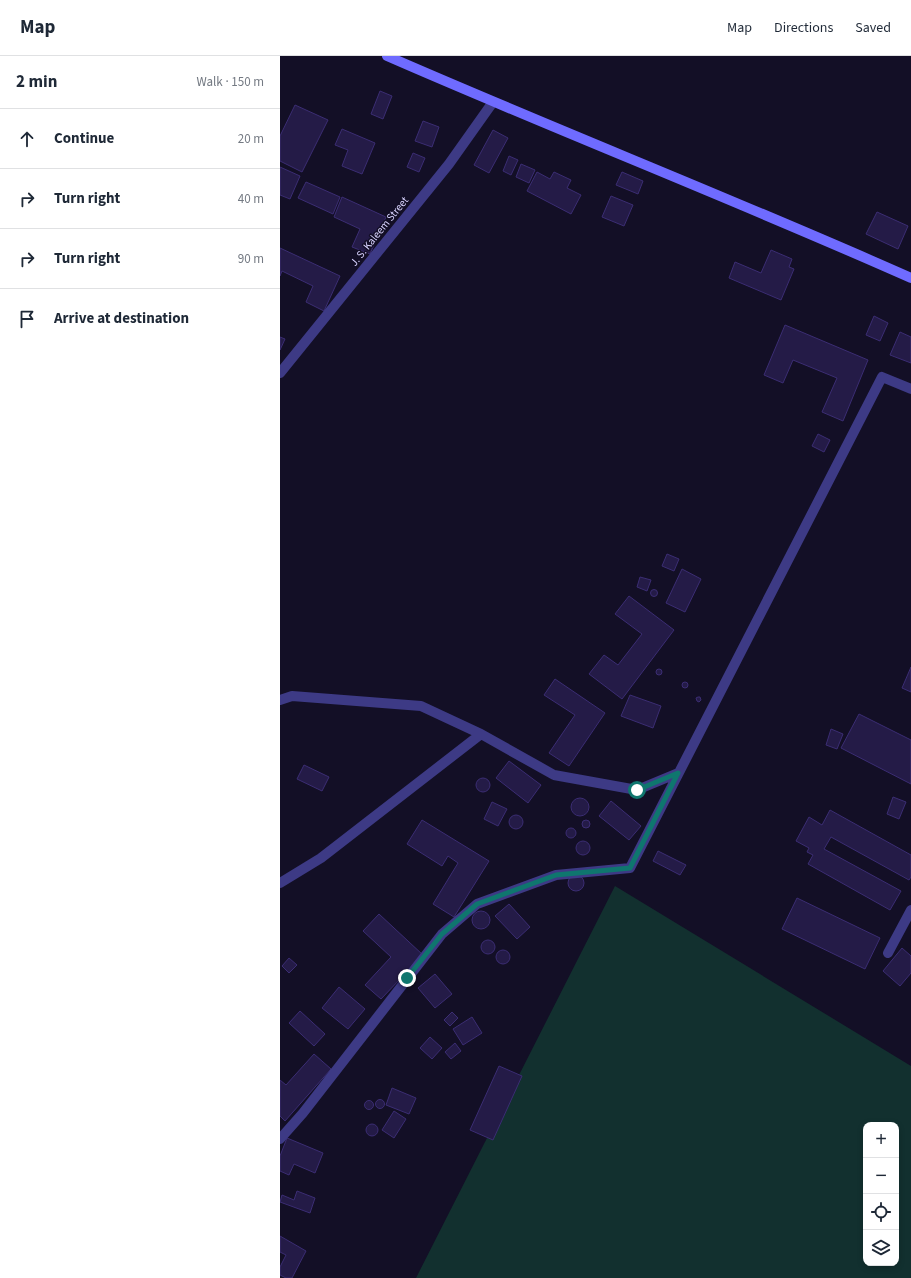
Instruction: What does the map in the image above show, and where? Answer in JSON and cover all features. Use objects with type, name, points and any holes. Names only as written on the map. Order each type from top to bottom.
[{"type":"main road","points":[[387,56],[911,278]]},
{"type":"street","name":"J. S. Kaleem Street","points":[[280,373],[449,164],[494,102]]},
{"type":"street","points":[[280,1139],[303,1113],[442,934],[477,904],[556,875],[630,868],[882,377],[911,389]]},
{"type":"street","points":[[280,700],[292,696],[421,706],[481,734],[554,775],[637,790],[678,773]]},
{"type":"street","points":[[280,883],[321,858],[481,734]]},
{"type":"street","points":[[888,953],[911,910]]},
{"type":"green space","points":[[615,886],[911,1066],[911,1278],[416,1278]]},
{"type":"building","points":[[380,91],[392,96],[383,119],[371,114]]},
{"type":"building","points":[[295,105],[328,120],[302,172],[280,161],[280,136]]},
{"type":"building","points":[[423,121],[439,127],[432,147],[415,141]]},
{"type":"building","points":[[342,129],[375,143],[362,174],[342,166],[348,150],[335,145]]},
{"type":"building","points":[[493,130],[508,138],[489,173],[474,165]]},
{"type":"building","points":[[413,153],[425,158],[419,172],[407,167]]},
{"type":"building","points":[[509,156],[518,160],[511,175],[503,171]]},
{"type":"building","points":[[521,164],[535,170],[529,183],[516,177]]},
{"type":"building","points":[[280,167],[300,176],[290,199],[280,195]]},
{"type":"building","points":[[537,172],[550,179],[554,172],[571,180],[567,188],[581,195],[571,214],[527,191]]},
{"type":"building","points":[[622,172],[643,181],[638,194],[616,185]]},
{"type":"building","points":[[306,182],[340,197],[333,214],[298,198]]},
{"type":"building","points":[[611,196],[633,205],[624,226],[602,217]]},
{"type":"building","points":[[342,197],[386,217],[370,254],[352,247],[360,229],[334,217]]},
{"type":"building","points":[[877,212],[908,226],[898,249],[866,234]]},
{"type":"building","points":[[280,248],[340,276],[324,311],[306,302],[313,286],[282,271],[280,276]]},
{"type":"building","points":[[771,250],[792,259],[789,267],[794,269],[781,300],[729,278],[735,262],[761,273]]},
{"type":"building","points":[[874,316],[888,323],[880,341],[866,335]]},
{"type":"building","points":[[785,325],[868,360],[843,421],[822,412],[837,378],[793,360],[783,383],[764,375]]},
{"type":"building","points":[[900,332],[911,337],[911,363],[890,355]]},
{"type":"building","points":[[280,337],[285,339],[280,350]]},
{"type":"building","points":[[818,434],[830,440],[824,452],[812,446]]},
{"type":"building","points":[[667,554],[679,559],[674,571],[662,566]]},
{"type":"building","points":[[682,569],[701,579],[685,612],[666,603]]},
{"type":"building","points":[[640,577],[651,580],[647,591],[637,587]]},
{"type":"building","points":[[654,589],[657,590],[657,596],[654,597],[651,596],[650,593],[651,590]]},
{"type":"building","points":[[629,596],[674,630],[622,699],[589,674],[604,655],[618,665],[642,634],[615,614]]},
{"type":"building","points":[[911,667],[911,692],[902,688]]},
{"type":"building","points":[[659,669],[662,672],[659,675],[656,672]]},
{"type":"building","points":[[555,679],[605,713],[569,766],[549,753],[575,715],[544,695]]},
{"type":"building","points":[[685,682],[688,685],[685,688],[682,685]]},
{"type":"building","points":[[630,695],[661,706],[653,728],[621,716]]},
{"type":"building","points":[[700,697],[701,700],[699,702],[696,698]]},
{"type":"building","points":[[859,714],[911,740],[911,784],[841,748]]},
{"type":"building","points":[[831,729],[843,734],[837,749],[826,745]]},
{"type":"building","points":[[509,761],[541,785],[528,803],[496,778]]},
{"type":"building","points":[[304,765],[329,777],[322,791],[297,779]]},
{"type":"building","points":[[480,778],[486,778],[490,782],[490,788],[486,792],[480,792],[476,788],[476,782]]},
{"type":"building","points":[[893,797],[906,802],[899,819],[887,814]]},
{"type":"building","points":[[580,798],[584,799],[588,803],[588,811],[584,815],[580,816],[576,815],[572,811],[571,807],[572,803],[576,799]]},
{"type":"building","points":[[611,801],[641,826],[629,840],[599,816]]},
{"type":"building","points":[[492,802],[507,809],[498,826],[484,819]]},
{"type":"building","points":[[830,810],[911,855],[911,877],[909,880],[831,837],[824,849],[901,891],[890,910],[808,864],[813,855],[807,852],[809,848],[796,841],[809,817],[822,825]]},
{"type":"building","points":[[516,815],[521,817],[523,822],[521,827],[516,829],[511,827],[509,822],[511,817]]},
{"type":"building","points":[[422,820],[489,861],[454,917],[433,904],[458,863],[448,856],[442,866],[407,844]]},
{"type":"building","points":[[584,820],[588,820],[590,824],[588,828],[584,828],[582,826],[582,822]]},
{"type":"building","points":[[569,828],[573,828],[575,829],[575,837],[569,838],[566,835],[566,831]]},
{"type":"building","points":[[583,841],[588,843],[590,848],[588,853],[583,855],[578,853],[576,848],[578,843]]},
{"type":"building","points":[[658,851],[686,865],[680,875],[653,861]]},
{"type":"building","points":[[576,875],[582,877],[584,883],[582,889],[576,891],[570,889],[568,883],[570,877]]},
{"type":"building","points":[[797,898],[880,938],[865,969],[782,929]]},
{"type":"building","points":[[509,904],[530,927],[517,939],[495,916]]},
{"type":"building","points":[[481,911],[487,914],[490,920],[487,926],[481,929],[475,926],[472,920],[475,914]]},
{"type":"building","points":[[379,914],[423,955],[381,999],[365,985],[391,957],[363,931]]},
{"type":"building","points":[[485,940],[491,940],[495,944],[495,950],[491,954],[485,954],[481,950],[481,944]]},
{"type":"building","points":[[902,948],[911,956],[911,973],[900,986],[883,971]]},
{"type":"building","points":[[500,950],[506,950],[510,954],[510,960],[506,964],[500,964],[496,960],[496,954]]},
{"type":"building","points":[[289,958],[297,965],[289,973],[282,966]]},
{"type":"building","points":[[435,974],[452,994],[435,1008],[418,988]]},
{"type":"building","points":[[339,987],[365,1009],[348,1029],[322,1008]]},
{"type":"building","points":[[300,1011],[325,1034],[314,1046],[289,1023]]},
{"type":"building","points":[[452,1012],[458,1018],[450,1026],[444,1020]]},
{"type":"building","points":[[472,1017],[482,1033],[463,1045],[453,1029]]},
{"type":"building","points":[[430,1037],[442,1048],[432,1059],[420,1048]]},
{"type":"building","points":[[455,1043],[461,1051],[451,1059],[445,1052]]},
{"type":"building","points":[[314,1054],[331,1069],[285,1121],[280,1116],[280,1080],[286,1085]]},
{"type":"building","points":[[499,1066],[522,1076],[493,1140],[470,1130]]},
{"type":"building","points":[[392,1088],[416,1098],[409,1114],[386,1105]]},
{"type":"building","points":[[380,1099],[385,1104],[380,1109],[375,1104]]},
{"type":"building","points":[[369,1100],[374,1105],[369,1110],[364,1105]]},
{"type":"building","points":[[394,1111],[406,1119],[394,1138],[382,1130]]},
{"type":"building","points":[[372,1124],[376,1126],[378,1130],[376,1134],[372,1136],[368,1134],[366,1130],[368,1126]]},
{"type":"building","points":[[287,1138],[323,1153],[315,1173],[294,1164],[289,1175],[280,1171],[280,1156]]},
{"type":"building","points":[[297,1191],[315,1198],[310,1213],[280,1202],[282,1195],[294,1200]]},
{"type":"building","points":[[280,1236],[306,1251],[292,1278],[286,1278],[280,1275],[280,1267],[286,1255],[280,1252]]},
{"type":"route","points":[[407,978],[442,934],[477,904],[556,875],[630,868],[678,773],[637,790]]}]
